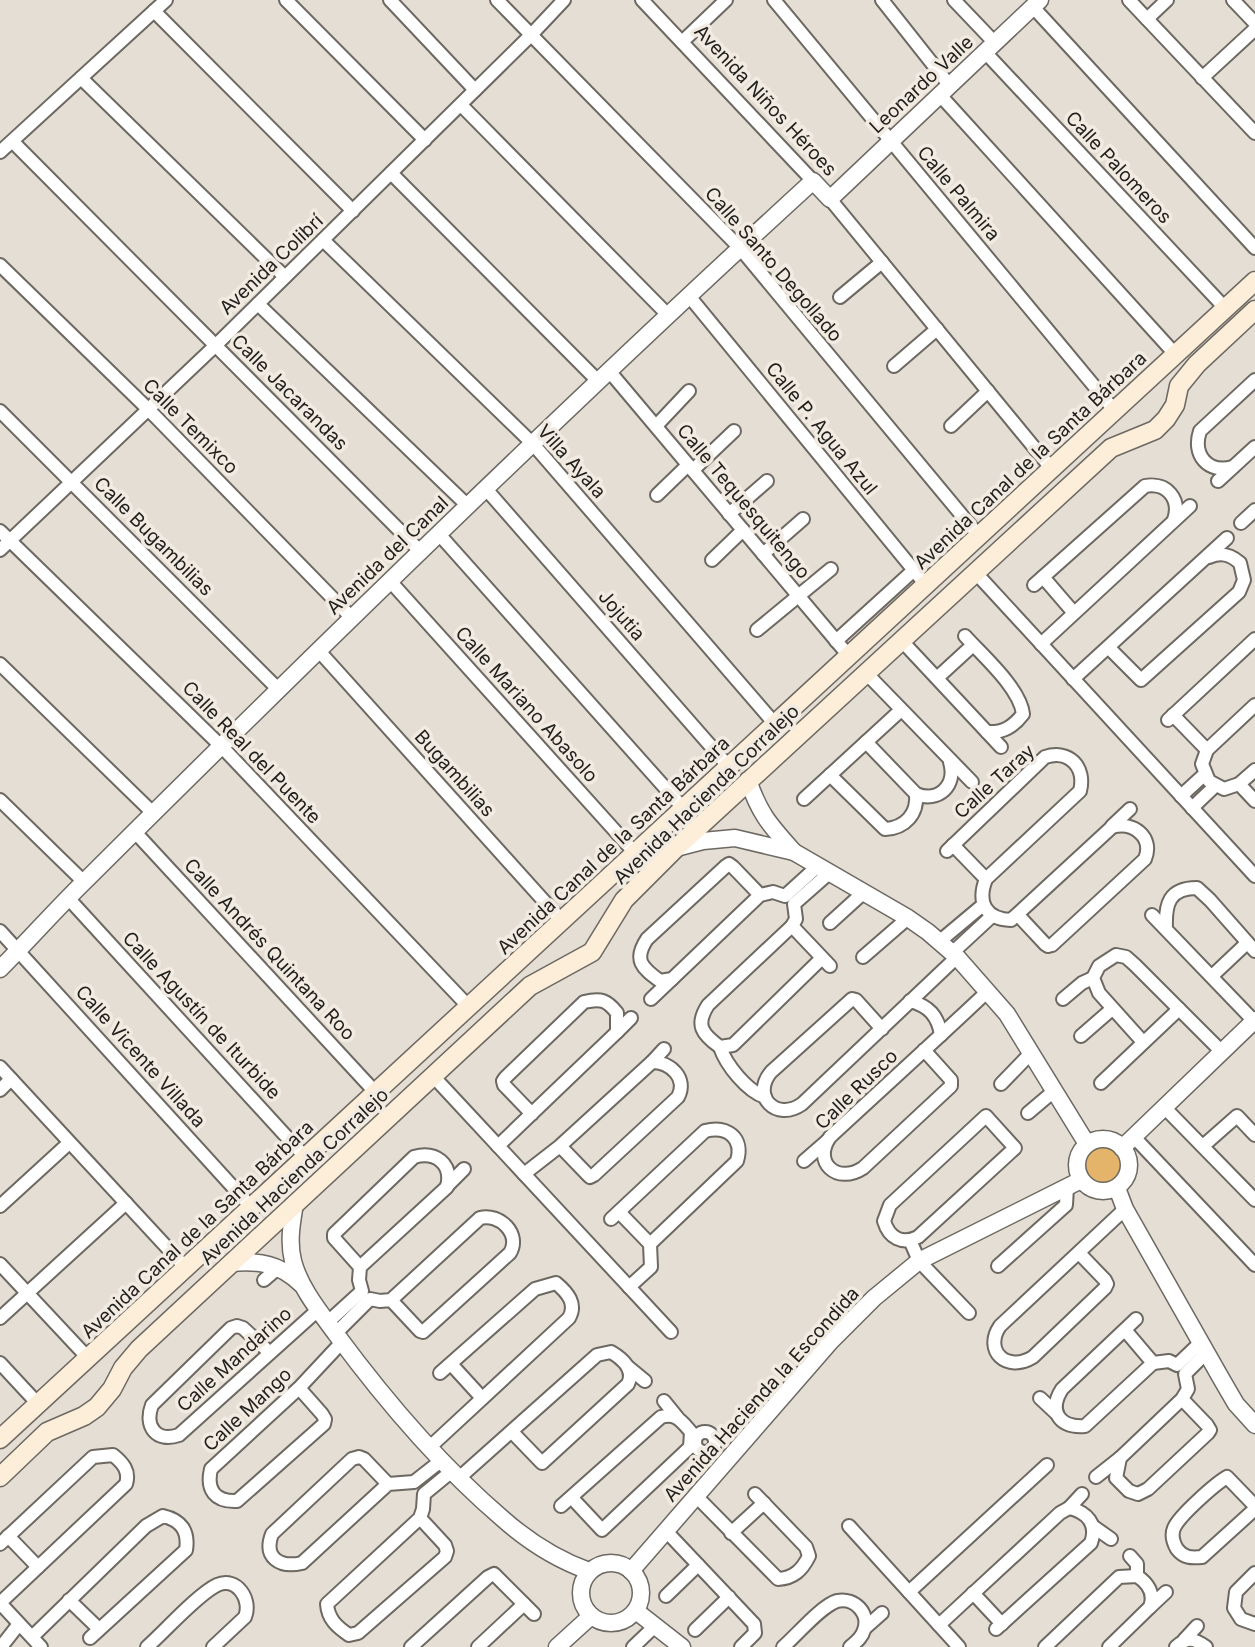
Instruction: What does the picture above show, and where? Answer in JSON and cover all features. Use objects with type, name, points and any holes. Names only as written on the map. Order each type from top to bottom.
[{"type":"main road","name":"Avenida Canal de la Santa Bárbara","points":[[0,1439],[1255,281]]},
{"type":"main road","name":"Avenida Hacienda Corralejo","points":[[0,1476],[47,1432],[84,1416],[97,1407],[113,1389],[123,1368],[139,1349],[530,986],[592,952],[624,900],[676,848],[1111,448],[1155,430],[1171,412],[1179,386],[1197,364],[1255,310]]},
{"type":"main road","points":[[687,805],[707,819]]},
{"type":"street","points":[[0,152],[166,0]]},
{"type":"street","points":[[286,0],[425,140]]},
{"type":"street","points":[[390,0],[475,90]]},
{"type":"street","name":"Calle Santo Degollado","points":[[497,0],[740,248],[979,536]]},
{"type":"street","name":"Avenida Colibrí","points":[[0,550],[5,535],[72,481],[149,410],[564,0]]},
{"type":"street","name":"Avenida Niños Héroes","points":[[642,0],[830,199]]},
{"type":"street","points":[[682,42],[726,0]]},
{"type":"street","name":"Calle Palmira","points":[[774,0],[1114,411]]},
{"type":"street","points":[[882,0],[945,90],[1175,354]]},
{"type":"street","name":"Calle Palomeros","points":[[954,0],[990,48],[1225,308]]},
{"type":"street","points":[[1129,0],[1255,133]]},
{"type":"street","points":[[1147,19],[1167,0]]},
{"type":"street","points":[[1233,0],[1255,23]]},
{"type":"street","points":[[1037,3],[1255,248]]},
{"type":"street","name":"Leonardo Valle","points":[[830,199],[1037,3]]},
{"type":"street","points":[[154,11],[353,211]]},
{"type":"street","points":[[1202,78],[1255,29]]},
{"type":"street","points":[[81,79],[285,278]]},
{"type":"street","points":[[461,104],[668,315]]},
{"type":"street","name":"Calle Jacarandas","points":[[13,142],[420,551]]},
{"type":"street","name":"Calle Tequesquitengo","points":[[391,173],[656,426],[849,656]]},
{"type":"street","name":"Avenida del Canal","points":[[0,969],[84,882],[390,580],[813,181]]},
{"type":"street","points":[[830,199],[1051,468]]},
{"type":"street","name":"Villa Ayala","points":[[323,240],[533,444],[775,724]]},
{"type":"street","points":[[840,297],[882,262]]},
{"type":"street","name":"Calle Temixco","points":[[0,265],[149,410],[352,618]]},
{"type":"street","name":"Calle P. Agua Azul","points":[[689,296],[926,585]]},
{"type":"street","points":[[258,304],[467,506]]},
{"type":"street","points":[[894,366],[937,329]]},
{"type":"street","points":[[1233,467],[1224,470],[1213,468],[1203,460],[1197,450],[1197,440],[1200,431],[1255,380]]},
{"type":"street","points":[[656,426],[690,391]]},
{"type":"street","points":[[951,426],[988,391]]},
{"type":"street","name":"Calle Bugambilias","points":[[0,411],[279,690]]},
{"type":"street","points":[[657,495],[734,431]]},
{"type":"street","points":[[1218,481],[1255,447]]},
{"type":"street","points":[[729,514],[767,481]]},
{"type":"street","points":[[1074,612],[1038,581],[1145,486],[1156,485],[1173,496],[1177,507],[1174,520]]},
{"type":"street","name":"Jojutia","points":[[486,489],[729,767]]},
{"type":"street","points":[[1041,644],[1190,506]]},
{"type":"street","points":[[1241,523],[1255,510]]},
{"type":"street","points":[[764,554],[803,519]]},
{"type":"street","points":[[712,560],[743,530]]},
{"type":"street","points":[[439,533],[687,805]]},
{"type":"street","name":"Calle Real del Puente","points":[[5,535],[222,747],[469,1007]]},
{"type":"street","points":[[1073,679],[1227,538]]},
{"type":"street","points":[[1109,648],[1141,680],[1239,592],[1244,580],[1240,563],[1226,554],[1209,556]]},
{"type":"street","points":[[757,630],[831,569]]},
{"type":"street","points":[[836,641],[914,570]]},
{"type":"street","points":[[975,572],[1255,876]]},
{"type":"street","name":"Calle Mariano Abasolo","points":[[390,580],[635,853]]},
{"type":"street","points":[[868,612],[875,631]]},
{"type":"street","points":[[857,622],[875,631]]},
{"type":"street","points":[[1207,750],[1171,717],[1255,639]]},
{"type":"street","points":[[901,640],[1001,747]]},
{"type":"street","points":[[937,678],[969,640],[1022,705],[1023,714],[1017,722],[997,732],[987,732]]},
{"type":"street","name":"Bugambilias","points":[[319,651],[562,921]]},
{"type":"street","points":[[0,664],[154,814]]},
{"type":"street","points":[[866,673],[972,782]]},
{"type":"street","points":[[1255,705],[1207,750],[1202,764],[1210,780],[1231,789],[1255,770]]},
{"type":"street","points":[[804,799],[901,709]]},
{"type":"street","points":[[866,742],[916,794],[936,796],[947,789],[952,776],[950,762]]},
{"type":"street","name":"Calle Taray","points":[[1061,755],[1074,761],[1082,774],[1080,790],[986,880],[950,848],[1045,757],[1061,755]]},
{"type":"street","points":[[830,775],[886,829],[904,824],[912,816],[916,794]]},
{"type":"street","points":[[748,780],[762,813],[794,852]]},
{"type":"street","points":[[1186,802],[1210,780]]},
{"type":"street","points":[[1239,785],[1255,801]]},
{"type":"street","points":[[0,800],[84,882]]},
{"type":"street","points":[[986,880],[981,892],[987,910],[1001,920],[1011,920],[1130,809]]},
{"type":"street","points":[[1018,915],[1048,946],[1146,859],[1147,844],[1137,829],[1126,824],[1112,827]]},
{"type":"street","name":"Calle Andrés Quintana Roo","points":[[135,832],[376,1093]]},
{"type":"street","points":[[676,848],[703,841],[735,838],[794,852],[908,918],[950,950],[1007,1014],[1087,1144]]},
{"type":"street","points":[[672,979],[660,981],[641,964],[641,949],[647,939],[730,864],[760,895]]},
{"type":"street","points":[[652,999],[760,895],[773,892],[785,896],[823,870]]},
{"type":"street","points":[[823,870],[794,904],[796,919],[792,926],[708,1005],[702,1015],[701,1023],[708,1039],[720,1047],[723,1058],[756,1094],[782,1111],[793,1110],[910,1002],[950,950],[987,910]]},
{"type":"street","points":[[1166,928],[1166,906],[1173,895],[1183,888],[1197,888],[1251,947],[1212,976]]},
{"type":"street","points":[[830,923],[863,894]]},
{"type":"street","name":"Calle Agustín de Iturbide","points":[[69,899],[306,1158]]},
{"type":"street","points":[[998,1266],[1066,1205],[1074,1183],[1080,1152],[1087,1144],[1101,1139],[1116,1143],[1128,1142],[1254,1021],[1152,915]]},
{"type":"street","points":[[863,957],[908,918]]},
{"type":"street","points":[[720,1047],[733,1045],[743,1037],[826,962],[792,926]]},
{"type":"street","name":"Calle Vicente Villada","points":[[0,931],[252,1208]]},
{"type":"street","points":[[1063,999],[1093,978],[1098,966],[1107,960],[1116,955],[1126,957],[1222,1052]]},
{"type":"street","points":[[1093,978],[1099,993],[1143,1042]]},
{"type":"street","name":"Calle Rusco","points":[[924,1050],[953,1083],[853,1174],[842,1175],[832,1171],[823,1154],[827,1141],[924,1050],[940,1035],[988,991]]},
{"type":"street","points":[[532,1114],[504,1085],[505,1078],[584,1002],[598,998],[611,1005],[619,1018],[617,1032]]},
{"type":"street","points":[[767,1101],[765,1083],[772,1072],[852,999],[856,1000],[882,1029]]},
{"type":"street","points":[[910,1002],[928,1009],[939,1025],[940,1035]]},
{"type":"street","points":[[1081,1036],[1112,1009]]},
{"type":"street","points":[[1101,1083],[1179,1009]]},
{"type":"street","points":[[498,1146],[631,1018]]},
{"type":"street","points":[[524,1174],[560,1146],[664,1049]]},
{"type":"street","points":[[1001,1084],[1031,1053]]},
{"type":"street","points":[[560,1146],[590,1177],[594,1175],[678,1097],[681,1084],[674,1070],[660,1062],[652,1062]]},
{"type":"street","points":[[0,1067],[187,1268]]},
{"type":"street","points":[[433,1076],[671,1332]]},
{"type":"street","points":[[0,1090],[11,1079]]},
{"type":"street","points":[[1028,1113],[1054,1091]]},
{"type":"street","points":[[1164,1107],[1255,1200]]},
{"type":"street","points":[[986,1116],[1015,1148],[918,1237],[910,1240],[902,1241],[892,1236],[884,1221],[890,1205],[986,1116]]},
{"type":"street","points":[[1203,1146],[1237,1116],[1255,1135]]},
{"type":"street","points":[[629,1287],[651,1266],[650,1244],[615,1215],[705,1131],[727,1131],[740,1148],[737,1161],[650,1244]]},
{"type":"street","points":[[804,1161],[827,1141]]},
{"type":"street","points":[[1074,1183],[1097,1191],[1107,1192],[1116,1188],[1128,1174],[1128,1142]]},
{"type":"street","points":[[1128,1142],[1255,1265]]},
{"type":"street","points":[[0,1206],[69,1143]]},
{"type":"street","points":[[360,1267],[334,1238],[334,1234],[414,1157],[429,1154],[442,1160],[449,1172],[447,1187]]},
{"type":"street","points":[[464,1169],[360,1267],[359,1280],[366,1295],[380,1301],[391,1300],[496,1205]]},
{"type":"street","name":"Avenida Hacienda la Escondida","points":[[631,1571],[831,1341],[874,1298],[919,1261],[1074,1183]]},
{"type":"street","points":[[1116,1188],[1125,1209],[1236,1404],[1255,1425]]},
{"type":"street","points":[[0,1318],[126,1203]]},
{"type":"street","points":[[295,1203],[290,1232],[293,1261],[305,1288],[331,1327],[403,1418],[504,1521],[562,1562],[589,1572]]},
{"type":"street","points":[[1079,1253],[1105,1280],[1105,1288],[1033,1357],[1023,1363],[1013,1364],[1003,1360],[994,1343],[998,1330],[1125,1209]]},
{"type":"street","points":[[391,1300],[420,1331],[426,1330],[510,1254],[514,1241],[506,1226],[497,1219],[480,1218]]},
{"type":"street","points":[[910,1240],[919,1261],[969,1313]]},
{"type":"street","points":[[231,1263],[251,1261],[278,1268],[290,1274],[305,1288]]},
{"type":"street","points":[[0,1264],[88,1358]]},
{"type":"street","points":[[264,1280],[278,1268]]},
{"type":"street","points":[[430,1446],[569,1318],[573,1312],[572,1303],[565,1290],[556,1283],[535,1289],[440,1373]]},
{"type":"street","points":[[331,1327],[366,1295]]},
{"type":"street","points":[[1059,1417],[1056,1398],[1062,1389],[1136,1319]]},
{"type":"street","name":"Calle Mandarino","points":[[270,1353],[237,1326],[231,1328],[152,1405],[148,1422],[155,1432],[170,1438],[178,1435],[270,1353],[331,1327]]},
{"type":"street","name":"Calle Mango","points":[[299,1388],[325,1419],[324,1424],[237,1501],[219,1499],[213,1495],[209,1485],[211,1469],[299,1388],[331,1327]]},
{"type":"street","points":[[1125,1330],[1153,1363]]},
{"type":"street","points":[[1040,1398],[1059,1417],[1074,1427],[1085,1426],[1153,1363],[1169,1361],[1177,1365],[1204,1347]]},
{"type":"street","points":[[1096,1477],[1182,1399],[1188,1389],[1185,1374],[1204,1347]]},
{"type":"street","points":[[420,1518],[445,1545],[445,1557],[358,1633],[349,1635],[329,1617],[327,1604],[420,1518],[424,1494],[451,1469],[512,1432],[597,1355],[611,1352],[645,1381]]},
{"type":"street","points":[[0,1363],[39,1405]]},
{"type":"street","points":[[512,1432],[542,1463],[628,1384],[631,1379],[625,1363]]},
{"type":"street","points":[[451,1364],[482,1398]]},
{"type":"street","points":[[1120,1458],[1116,1478],[1120,1485],[1138,1494],[1148,1489],[1208,1433],[1210,1430],[1207,1425],[1182,1399]]},
{"type":"street","points":[[664,1401],[694,1434]]},
{"type":"street","points":[[677,1417],[661,1417],[567,1502],[602,1530],[690,1447],[694,1434]]},
{"type":"street","points":[[694,1434],[711,1434],[716,1440],[714,1448],[726,1462]]},
{"type":"street","points":[[38,1567],[4,1540],[93,1457],[107,1454],[120,1460],[126,1469],[126,1484],[0,1603],[5,1618],[19,1624],[36,1642],[69,1600],[146,1526],[163,1516],[179,1522],[186,1531],[186,1549],[94,1634],[69,1600]]},
{"type":"street","points":[[388,1484],[364,1460],[359,1457],[352,1459],[272,1534],[269,1541],[271,1554],[286,1565],[302,1563],[388,1484],[414,1482],[451,1469]]},
{"type":"street","points":[[909,1592],[1047,1465]]},
{"type":"street","points":[[1227,1477],[1255,1508],[1202,1557],[1191,1558],[1182,1554],[1172,1537],[1173,1529],[1179,1520],[1227,1477]]},
{"type":"street","points":[[939,1625],[1082,1494]]},
{"type":"street","points":[[696,1496],[731,1533],[778,1579],[789,1578],[803,1569],[809,1556],[806,1547],[760,1498],[731,1533]]},
{"type":"street","points":[[1069,1508],[1088,1517],[1094,1527],[1111,1539]]},
{"type":"street","points":[[849,1527],[959,1647]]},
{"type":"street","points":[[973,1593],[999,1627],[1091,1543],[1094,1527]]},
{"type":"street","points":[[1159,1529],[1172,1537]]},
{"type":"street","points":[[666,1531],[756,1628],[755,1633],[741,1647]]},
{"type":"street","points":[[1130,1556],[1137,1564],[1137,1576]]},
{"type":"street","points":[[602,1563],[618,1563],[631,1571],[640,1583],[641,1598],[636,1611],[617,1624],[606,1624],[590,1617],[580,1597],[581,1583],[589,1572],[602,1563]]},
{"type":"street","points":[[666,1596],[698,1565]]},
{"type":"street","points":[[1224,1603],[1255,1573]]},
{"type":"street","points":[[411,1647],[494,1574],[529,1609],[478,1647]]},
{"type":"street","points":[[1045,1647],[1119,1577],[1137,1576],[1144,1580],[1153,1600],[1150,1607]]},
{"type":"street","points":[[147,1647],[209,1591],[222,1583],[231,1584],[245,1597],[247,1611],[213,1647]]},
{"type":"street","points":[[1236,1591],[1234,1608],[1241,1619],[1255,1624]]},
{"type":"street","points":[[1109,1647],[1166,1592]]},
{"type":"street","points":[[695,1630],[729,1597]]},
{"type":"street","points":[[786,1646],[828,1606],[841,1600],[860,1608],[866,1621],[863,1634],[850,1647]]},
{"type":"street","points":[[636,1611],[682,1647]]},
{"type":"street","points":[[865,1628],[882,1614]]},
{"type":"street","points":[[557,1647],[590,1617]]},
{"type":"street","points":[[1,1647],[19,1624]]},
{"type":"street","points":[[633,1647],[654,1626]]},
{"type":"street","points":[[1180,1643],[1198,1626]]},
{"type":"street","points":[[1180,1643],[1192,1639],[1206,1647]]},
{"type":"shaded area","points":[[1104,1144],[1112,1145],[1118,1150],[1123,1156],[1123,1172],[1118,1178],[1112,1183],[1104,1184],[1096,1183],[1090,1178],[1085,1172],[1084,1164],[1085,1156],[1090,1150],[1096,1145]]}]
